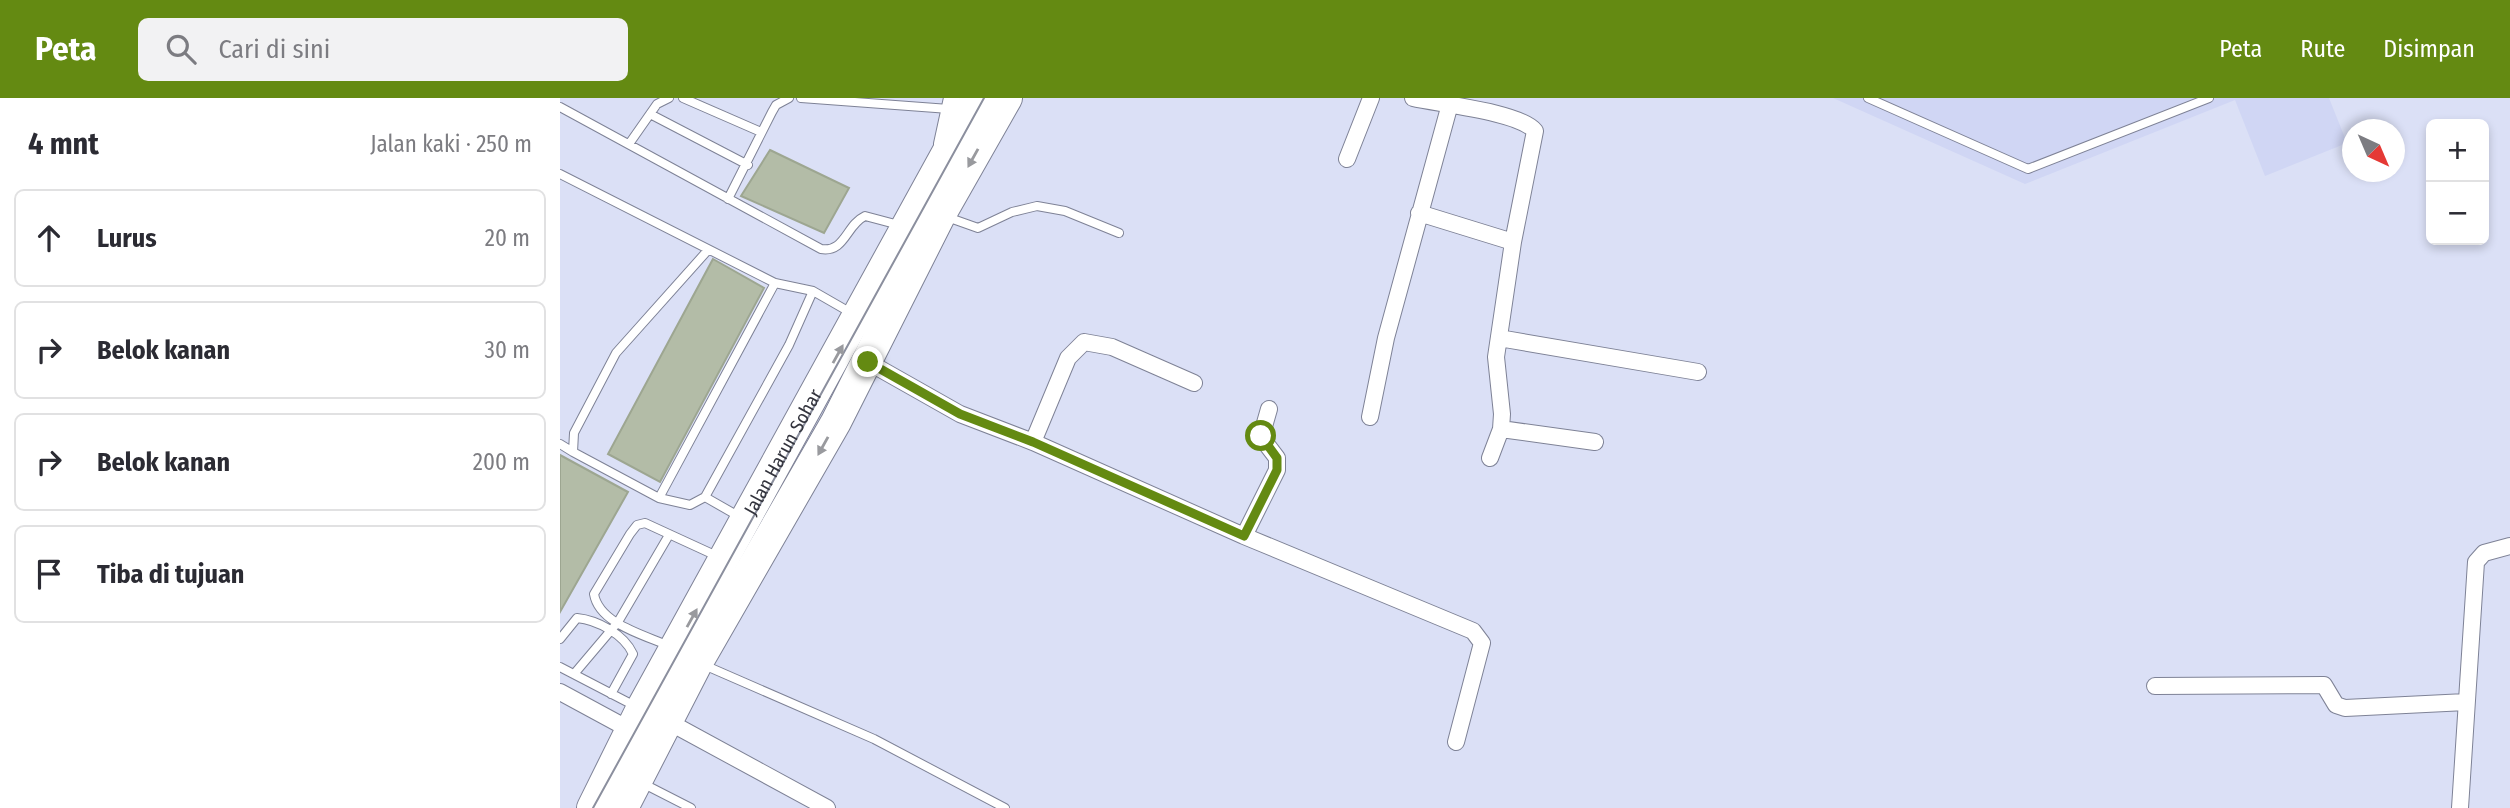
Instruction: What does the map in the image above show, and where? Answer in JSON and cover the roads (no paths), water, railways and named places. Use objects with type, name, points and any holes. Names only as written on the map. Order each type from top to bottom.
[{"type":"highway","name":"Jalan Harun Sohar","points":[[687,655],[724,560],[738,515],[850,312],[904,227],[977,98]]},
{"type":"highway","name":"Jalan Harun Sohar","points":[[592,808],[648,726],[687,655],[868,362],[941,214],[1007,98]]},
{"type":"highway","name":"Jalan Harun Sohar","points":[[623,808],[636,780],[648,726]]},
{"type":"street","points":[[1347,159],[1371,98]]},
{"type":"street","points":[[1413,98],[1450,104],[1516,121],[1535,131],[1513,242],[1499,338],[1496,366],[1502,404],[1501,429],[1490,458]]},
{"type":"street","points":[[936,172],[950,103]]},
{"type":"street","points":[[1370,417],[1386,338],[1450,104]]},
{"type":"street","points":[[1419,213],[1513,242]]},
{"type":"street","points":[[1499,338],[1699,372]]},
{"type":"street","points":[[1033,442],[1068,358],[1084,342],[1112,347],[1194,383]]},
{"type":"street","points":[[868,362],[960,414],[1033,442],[1244,536],[1480,636],[1482,646],[1456,742]]},
{"type":"street","points":[[1244,536],[1277,470],[1277,458],[1261,437],[1269,408]]},
{"type":"street","points":[[1501,429],[1595,442]]},
{"type":"street","points":[[2460,808],[2476,562],[2484,553],[2510,546]]},
{"type":"street","points":[[2155,686],[2324,685],[2336,705],[2345,708],[2466,702]]},
{"type":"street","points":[[560,692],[648,726],[827,808]]},
{"type":"lane","points":[[629,144],[657,104],[669,98]]},
{"type":"lane","points":[[683,98],[761,132]]},
{"type":"lane","points":[[728,199],[748,165],[761,132],[776,105],[789,98]]},
{"type":"lane","points":[[801,98],[950,103]]},
{"type":"lane","points":[[1868,98],[2028,169],[2209,98]]},
{"type":"lane","points":[[560,107],[809,243],[828,250],[844,242],[852,225],[865,216],[904,227]]},
{"type":"lane","points":[[650,114],[748,165]]},
{"type":"lane","points":[[560,173],[775,284],[813,291],[850,312]]},
{"type":"lane","points":[[941,214],[978,228],[1023,209],[1047,206],[1119,233]]},
{"type":"lane","points":[[573,452],[573,433],[616,353],[708,250]]},
{"type":"lane","points":[[659,498],[775,284]]},
{"type":"lane","points":[[560,444],[659,498],[690,505],[705,498],[789,345],[813,291]]},
{"type":"lane","points":[[705,498],[738,515]]},
{"type":"lane","points":[[724,560],[645,523],[637,525],[594,594],[596,604],[604,614],[618,622],[874,739],[1005,808]]},
{"type":"lane","points":[[573,674],[618,622],[669,535]]},
{"type":"lane","points":[[560,639],[577,618],[590,619],[622,638],[632,654],[611,694]]},
{"type":"lane","points":[[560,667],[611,694],[648,726]]},
{"type":"lane","points":[[636,780],[691,808]]},
{"type":"tram line","points":[[593,808],[984,98]]}]
